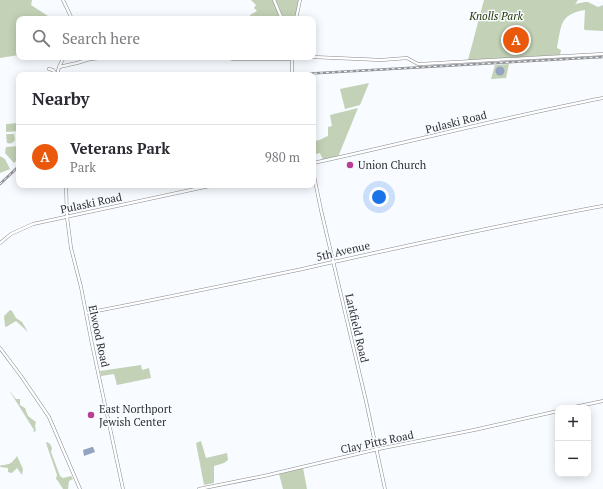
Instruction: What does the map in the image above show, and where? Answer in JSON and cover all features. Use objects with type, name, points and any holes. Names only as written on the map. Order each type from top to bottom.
[{"type":"street","points":[[63,0],[71,16]]},
{"type":"street","points":[[274,0],[281,16]]},
{"type":"street","points":[[297,16],[300,0]]},
{"type":"street","points":[[316,57],[381,60],[407,58],[421,64],[603,54]]},
{"type":"street","points":[[58,72],[62,60]]},
{"type":"street","points":[[64,60],[65,64],[68,65]]},
{"type":"street","points":[[59,67],[87,60]]},
{"type":"street","points":[[292,60],[292,72]]},
{"type":"street","points":[[49,69],[54,70],[55,72]]},
{"type":"street","name":"Pulaski Road","points":[[316,163],[535,112],[603,98]]},
{"type":"street","name":"Larkfield Road","points":[[316,185],[385,489]]},
{"type":"street","name":"Elwood Road","points":[[66,188],[67,217],[72,253],[81,286],[123,489]]},
{"type":"street","name":"Pulaski Road","points":[[0,243],[11,234],[30,225],[200,188]]},
{"type":"street","name":"5th Avenue","points":[[86,313],[217,287],[527,220],[603,206]]},
{"type":"street","points":[[0,348],[49,417],[80,489]]},
{"type":"street","points":[[584,405],[603,401]]},
{"type":"street","name":"Clay Pitts Road","points":[[199,489],[555,412]]},
{"type":"green space","points":[[0,0],[32,0],[31,5],[48,16],[16,16],[16,55],[0,58]]},
{"type":"green space","points":[[251,0],[273,0],[279,16],[250,16],[257,11],[254,8],[256,5]]},
{"type":"green space","points":[[276,0],[299,0],[295,16],[283,16]]},
{"type":"green space","name":"Knolls Park","points":[[484,0],[578,0],[575,4],[588,2],[598,7],[603,5],[603,31],[584,29],[585,10],[582,10],[570,15],[563,22],[557,48],[561,50],[560,55],[468,60]]},
{"type":"green space","points":[[509,64],[506,78],[491,79],[495,65]]},
{"type":"green space","points":[[369,83],[360,105],[345,109],[340,89]]},
{"type":"green space","points":[[358,108],[338,157],[323,160],[320,153],[316,154],[316,141],[328,136],[328,127],[332,126],[330,115]]},
{"type":"green space","points":[[16,123],[16,131],[6,132],[6,124]]},
{"type":"green space","points":[[7,134],[14,134],[15,140],[13,143],[7,143]]},
{"type":"green space","points":[[16,146],[16,161],[14,163],[5,153],[6,147]]},
{"type":"green space","points":[[0,156],[5,159],[10,169],[0,173]]},
{"type":"green space","points":[[10,310],[16,318],[22,322],[28,332],[16,321],[6,327],[5,326],[4,316]]},
{"type":"green space","points":[[141,365],[142,370],[149,368],[151,378],[117,385],[114,374],[101,376],[100,371]]},
{"type":"green space","points":[[9,390],[16,399],[20,399],[20,405],[25,408],[28,416],[36,422],[36,431],[33,432],[34,430]]},
{"type":"green space","points":[[201,441],[206,458],[227,453],[228,460],[214,466],[214,483],[204,485],[196,443]]},
{"type":"green space","points":[[47,442],[52,448],[51,452],[60,476],[63,478],[71,476],[73,479],[69,481],[68,489],[63,489],[56,479],[57,475],[46,443]]},
{"type":"green space","points":[[17,456],[23,469],[22,475],[17,468],[12,473],[8,472],[8,468],[0,467],[1,465],[7,465]]},
{"type":"green space","points":[[303,468],[307,489],[283,489],[279,474]]},
{"type":"water","points":[[500,66],[505,71],[500,76],[495,71]]},
{"type":"water","points":[[93,447],[95,452],[84,456],[83,450]]},
{"type":"railway","points":[[316,73],[603,57]]},
{"type":"railway","points":[[0,184],[16,169]]},
{"type":"place","name":"Veterans Park","points":[[516,40]]},
{"type":"place","name":"Union Church","points":[[350,165]]},
{"type":"place","name":"East Northport Jewish Center","points":[[91,415]]}]
